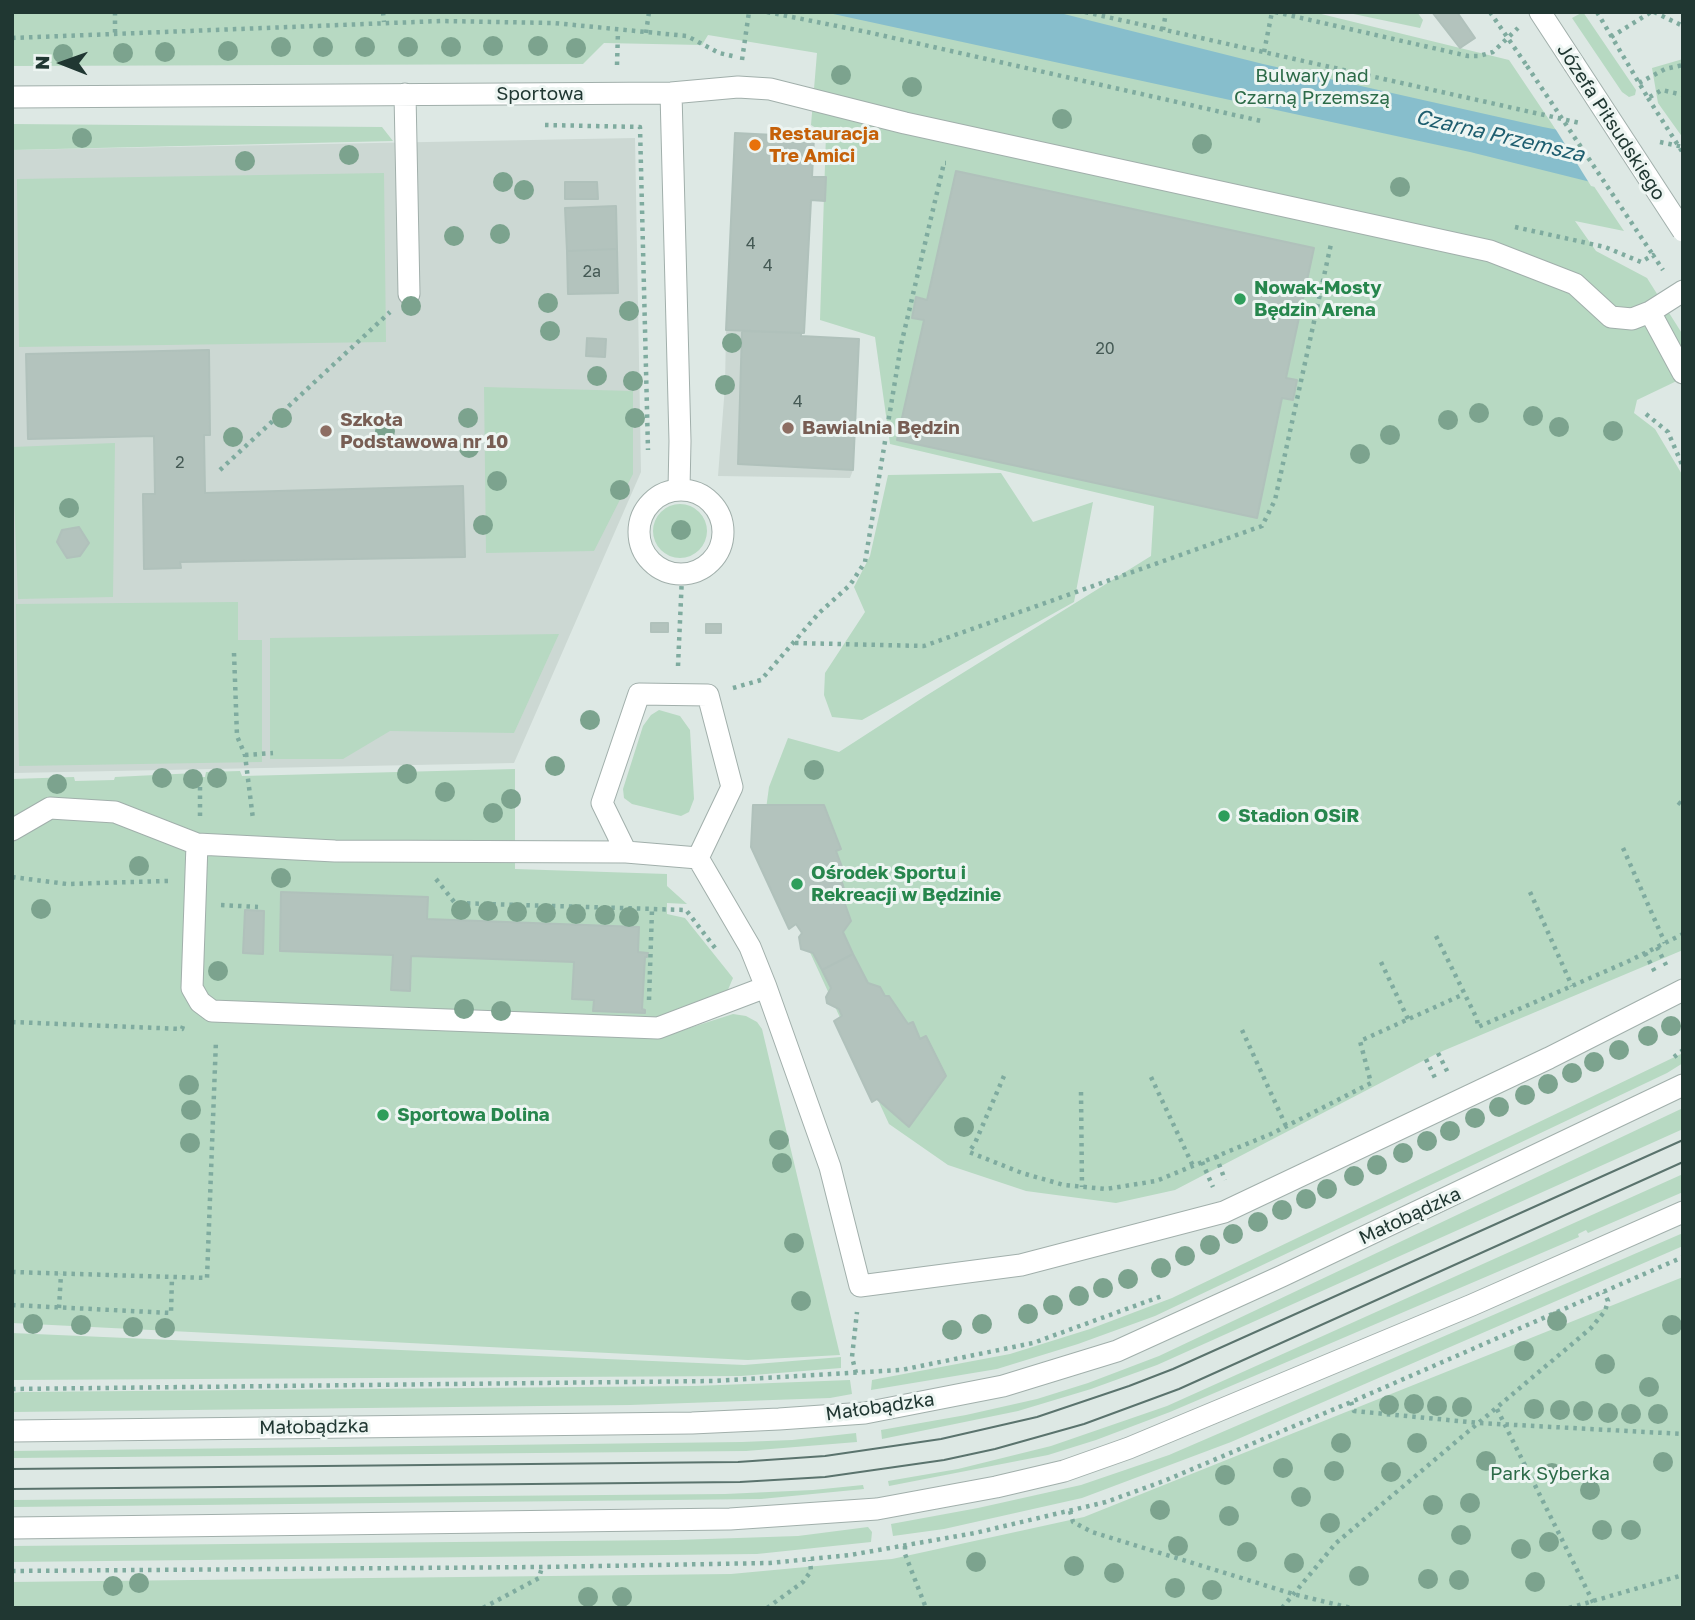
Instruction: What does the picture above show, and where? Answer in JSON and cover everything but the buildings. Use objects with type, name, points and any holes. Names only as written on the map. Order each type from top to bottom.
[{"type":"street","name":"Józefa Piłsudskiego","points":[[1540,12],[1683,231]]},
{"type":"street","name":"Sportowa","points":[[12,97],[671,93],[738,87],[770,89],[905,123],[1490,251],[1575,284],[1611,317],[1632,319],[1650,313]]},
{"type":"street","points":[[671,93],[679,489]]},
{"type":"street","points":[[405,94],[409,294]]},
{"type":"street","points":[[1683,291],[1650,313],[1683,373]]},
{"type":"street","points":[[679,489],[705,496],[722,517],[723,545],[708,567],[682,576],[657,568],[640,547],[639,521],[654,498],[679,489]]},
{"type":"street","points":[[626,852],[602,803],[639,694],[708,695],[733,787],[698,858]]},
{"type":"street","points":[[12,830],[50,808],[115,812],[197,844],[388,852],[626,852],[698,858]]},
{"type":"street","points":[[197,844],[192,988],[200,1002],[217,1018],[658,1027],[766,987]]},
{"type":"street","points":[[698,858],[750,947],[766,987],[830,1167],[860,1286],[1021,1265],[1224,1212],[1549,1058],[1678,984]]},
{"type":"street","name":"Małobądzka","points":[[12,1431],[692,1423],[865,1413],[1003,1386],[1118,1351],[1294,1271],[1683,1084]]},
{"type":"street","points":[[12,1528],[730,1519],[877,1509],[996,1487],[1064,1471],[1129,1448],[1472,1305],[1683,1212]]},
{"type":"path","points":[[115,12],[115,33]]},
{"type":"path","points":[[383,12],[384,22]]},
{"type":"path","points":[[12,38],[384,22],[554,23],[646,33],[649,12]]},
{"type":"path","points":[[746,38],[749,12]]},
{"type":"path","points":[[767,12],[1261,121]]},
{"type":"path","points":[[1085,12],[1581,124]]},
{"type":"path","points":[[1163,30],[1166,12]]},
{"type":"path","points":[[1264,52],[1273,12],[1468,56],[1493,52],[1506,37],[1520,27]]},
{"type":"path","points":[[1490,12],[1653,255],[1641,262],[1605,247]]},
{"type":"path","points":[[1597,12],[1683,153]]},
{"type":"path","points":[[1611,37],[1653,12],[1683,26]]},
{"type":"path","points":[[1639,83],[1665,69],[1683,65]]},
{"type":"path","points":[[1648,98],[1662,90],[1683,94]]},
{"type":"path","points":[[538,125],[640,127],[649,458]]},
{"type":"path","points":[[1657,141],[1683,147]]},
{"type":"path","points":[[708,695],[761,680],[819,613],[850,584],[865,562],[901,345],[944,163]]},
{"type":"path","points":[[794,643],[924,646],[1262,526],[1275,500],[1330,247]]},
{"type":"path","points":[[220,470],[409,294]]},
{"type":"path","points":[[1646,414],[1668,432],[1683,467]]},
{"type":"path","points":[[676,695],[682,576]]},
{"type":"path","points":[[234,653],[237,736],[245,755],[257,847]]},
{"type":"path","points":[[245,755],[273,753]]},
{"type":"path","points":[[1623,848],[1665,943]]},
{"type":"path","points":[[434,876],[455,903],[686,911],[718,952]]},
{"type":"path","points":[[12,877],[67,884],[211,879],[210,905],[258,907]]},
{"type":"path","points":[[1530,892],[1572,986]]},
{"type":"path","points":[[649,1027],[652,909]]},
{"type":"path","points":[[1436,936],[1477,1019],[1478,1027],[1683,934]]},
{"type":"path","points":[[1657,947],[1678,984]]},
{"type":"path","points":[[1645,953],[1661,984]]},
{"type":"path","points":[[1381,961],[1408,1019]]},
{"type":"path","points":[[1004,1076],[969,1152],[1022,1173],[1082,1187],[1105,1189],[1156,1181],[1286,1126],[1371,1083],[1360,1041],[1464,994]]},
{"type":"path","points":[[12,1022],[182,1029],[183,1023],[217,1018],[207,1278],[12,1272]]},
{"type":"path","points":[[1242,1030],[1286,1126]]},
{"type":"path","points":[[1438,1053],[1453,1084]]},
{"type":"path","points":[[1426,1059],[1441,1089]]},
{"type":"path","points":[[1151,1077],[1193,1166]]},
{"type":"path","points":[[1081,1092],[1082,1187]]},
{"type":"path","points":[[1216,1156],[1230,1189]]},
{"type":"path","points":[[1202,1162],[1217,1195]]},
{"type":"path","points":[[59,1308],[61,1273]]},
{"type":"path","points":[[12,1305],[171,1313],[172,1277]]},
{"type":"path","points":[[856,1373],[852,1357],[860,1286]]},
{"type":"path","points":[[1282,1608],[1336,1543],[1591,1328],[1605,1311],[1608,1301],[1604,1292]]},
{"type":"path","points":[[1351,1402],[1354,1412],[1479,1423],[1683,1434]]},
{"type":"path","points":[[1497,1409],[1595,1608]]},
{"type":"path","points":[[1070,1511],[1073,1522],[1092,1532],[1293,1594],[1351,1608]]},
{"type":"path","points":[[905,1546],[905,1554],[926,1608]]},
{"type":"path","points":[[767,1608],[803,1582],[811,1571],[810,1560]]},
{"type":"path","points":[[482,1608],[539,1578],[542,1567]]},
{"type":"path","points":[[1569,1608],[1683,1575]]},
{"type":"shaded area","name":"Szkoła Podstawowa nr 10","points":[[635,138],[641,472],[514,763],[14,773],[12,150]]},
{"type":"shaded area","name":"Bawialnia Będzin","points":[[726,330],[801,333],[853,470],[850,478],[718,476]]},
{"type":"green space","name":"Bulwary nad Czarną Przemszą","points":[[12,12],[1313,12],[1509,60],[1624,231],[1575,221],[1596,251],[1647,278],[1683,335],[1683,378],[1637,400],[1634,413],[1655,429],[1683,476],[1683,950],[1438,1053],[1175,1190],[1116,1203],[1026,1191],[948,1165],[889,1124],[761,846],[769,787],[788,738],[839,752],[1151,556],[1154,506],[890,444],[875,337],[820,320],[826,134],[811,125],[817,53],[708,35],[702,45],[604,43],[583,64],[12,66]]},
{"type":"green space","points":[[1344,12],[1417,12],[1423,20],[1420,28]]},
{"type":"green space","points":[[1583,12],[1636,90],[1635,95],[1629,97],[1622,92],[1572,18]]},
{"type":"green space","points":[[1683,59],[1683,138],[1658,103],[1652,68]]},
{"type":"green space","points":[[12,124],[382,127],[393,141],[12,150]]},
{"type":"green space","points":[[384,173],[386,342],[19,347],[17,179]]},
{"type":"green space","points":[[484,387],[633,391],[633,474],[594,551],[486,553]]},
{"type":"green space","points":[[115,443],[113,597],[18,599],[12,447]]},
{"type":"green space","points":[[1001,473],[1033,522],[1093,502],[1074,602],[862,720],[832,717],[824,695],[825,673],[865,612],[854,587],[870,556],[888,475]]},
{"type":"green space","points":[[680,504],[699,512],[707,531],[699,550],[680,558],[661,550],[653,531],[661,512]]},
{"type":"green space","points":[[238,602],[238,640],[262,640],[262,762],[19,766],[16,604]]},
{"type":"green space","points":[[559,634],[514,733],[390,731],[343,759],[270,759],[270,638]]},
{"type":"green space","points":[[659,710],[680,716],[690,730],[694,799],[689,812],[681,816],[632,804],[624,798],[623,789],[643,726],[651,715]]},
{"type":"green space","name":"Sportowa Dolina","points":[[515,769],[515,869],[667,874],[667,886],[687,904],[667,903],[667,914],[685,918],[733,978],[727,992],[668,1031],[680,1031],[733,1014],[746,1016],[757,1022],[762,1029],[840,1355],[748,1360],[12,1323],[12,779],[74,777],[75,781],[114,780],[115,777],[196,773],[196,777],[205,777],[206,772],[240,771],[242,776]]},
{"type":"green space","points":[[1683,1053],[1683,1063],[1667,1073],[1155,1316],[997,1369],[871,1390],[872,1380],[1010,1354],[1090,1329],[1172,1298]]},
{"type":"green space","points":[[1683,1108],[1683,1129],[1157,1365],[1018,1411],[882,1439],[881,1430],[1037,1399],[1159,1356]]},
{"type":"green space","points":[[1683,1174],[1683,1192],[1588,1233],[1586,1230],[1578,1234],[1579,1237],[1170,1412],[1048,1455],[889,1486],[888,1481],[958,1469],[1051,1446],[1167,1406]]},
{"type":"green space","points":[[1683,1233],[1683,1246],[1231,1442],[1082,1498],[944,1529],[893,1536],[891,1524],[1081,1485],[1169,1455]]},
{"type":"green space","name":"Park Syberka","points":[[1683,1277],[1683,1608],[12,1608],[12,1582],[731,1574],[892,1559],[1084,1517]]},
{"type":"green space","points":[[12,1333],[744,1365],[841,1357],[841,1368],[741,1376],[12,1380]]},
{"type":"green space","points":[[850,1380],[852,1394],[830,1398],[630,1405],[12,1412],[12,1393],[21,1392],[695,1386]]},
{"type":"green space","points":[[856,1433],[857,1442],[746,1451],[12,1458],[12,1451],[742,1442]]},
{"type":"green space","points":[[863,1485],[864,1489],[761,1499],[12,1507],[12,1500],[725,1494]]},
{"type":"green space","points":[[868,1527],[872,1532],[871,1542],[757,1554],[12,1562],[12,1546],[677,1540],[798,1536]]},
{"type":"water","name":"Czarna Przemsza","points":[[824,12],[1056,12],[1263,64],[1543,127],[1683,154],[1683,205],[1470,152]]},
{"type":"pier","points":[[1553,125],[1683,150],[1683,208],[1591,186]]},
{"type":"tram line","points":[[12,1469],[738,1462],[825,1456],[941,1439],[1037,1417],[1173,1369],[1683,1140]]},
{"type":"tram line","points":[[12,1489],[740,1482],[825,1477],[944,1460],[1084,1424],[1179,1389],[1683,1162]]},
{"type":"place","name":"Restauracja Tre Amici","points":[[755,145]]},
{"type":"place","name":"Nowak-Mosty Będzin Arena","points":[[1240,299]]},
{"type":"place","name":"Bawialnia Będzin","points":[[788,428]]},
{"type":"place","name":"Szkoła Podstawowa nr 10","points":[[326,431]]},
{"type":"place","name":"Stadion OSiR","points":[[1224,816]]},
{"type":"place","name":"Ośrodek Sportu i Rekreacji w Będzinie","points":[[797,884]]},
{"type":"place","name":"Sportowa Dolina","points":[[383,1115]]}]
